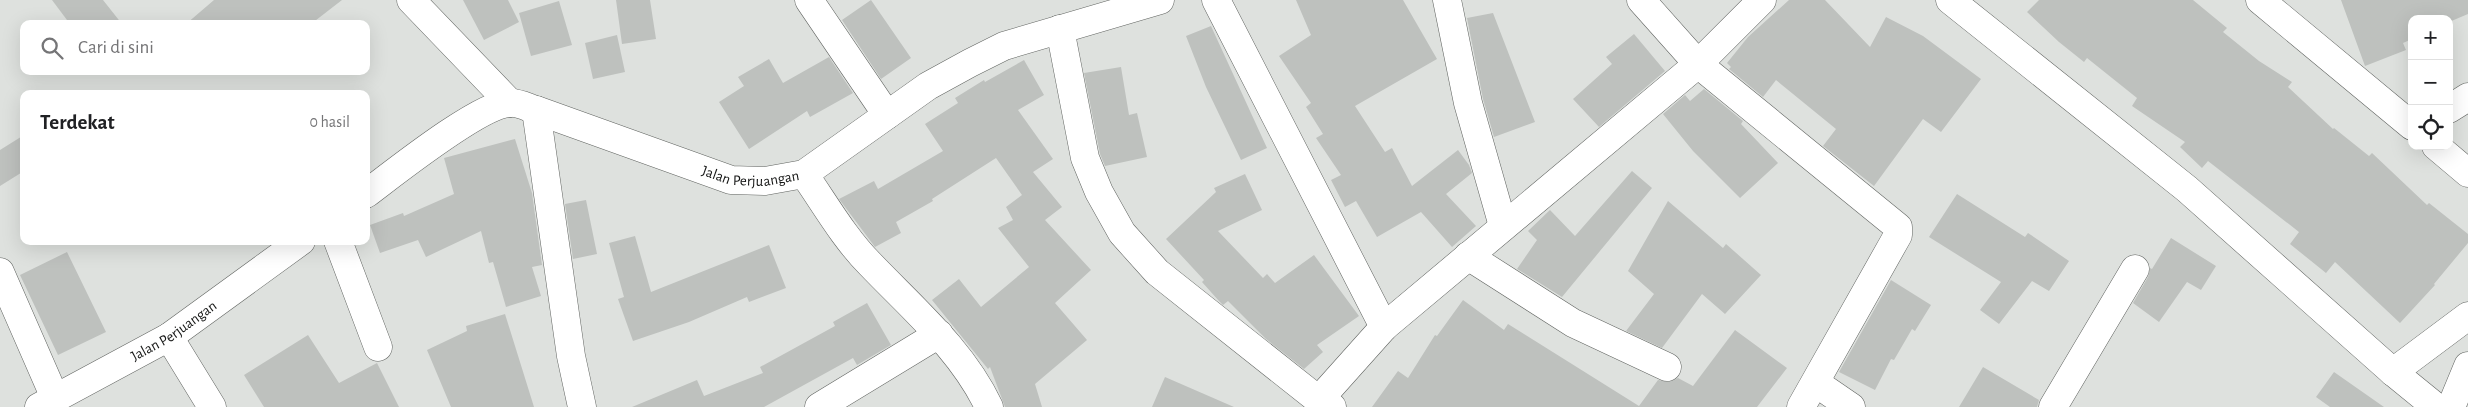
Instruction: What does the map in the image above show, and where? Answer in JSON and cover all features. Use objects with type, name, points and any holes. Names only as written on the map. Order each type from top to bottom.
[{"type":"street","points":[[370,191],[460,125],[510,102],[411,0]]},
{"type":"street","points":[[809,0],[887,115]]},
{"type":"street","name":"Jalan Perjuangan","points":[[510,102],[730,180],[765,181],[804,174],[928,86],[1004,46],[1160,0]]},
{"type":"street","points":[[1216,0],[1384,327]]},
{"type":"street","points":[[1447,0],[1468,103],[1504,226]]},
{"type":"street","points":[[1641,0],[1698,64],[1898,227],[1898,236],[1801,407]]},
{"type":"street","points":[[1324,405],[1325,393],[1384,327],[1698,64],[1762,0]]},
{"type":"street","points":[[1950,0],[2187,190],[2393,372],[2436,407]]},
{"type":"street","points":[[2260,0],[2408,123]]},
{"type":"street","points":[[1060,29],[1085,158],[1099,192],[1122,233],[1157,272],[1324,405]]},
{"type":"street","points":[[2453,106],[2468,97]]},
{"type":"street","points":[[536,110],[571,356],[582,407]]},
{"type":"street","points":[[2441,150],[2468,173]]},
{"type":"street","points":[[804,174],[869,263],[939,334],[964,363],[990,407]]},
{"type":"street","name":"Jalan Perjuangan","points":[[47,402],[169,337],[296,245]]},
{"type":"street","points":[[340,245],[378,347]]},
{"type":"street","points":[[1468,256],[1573,323],[1667,367]]},
{"type":"street","points":[[2053,407],[2135,269]]},
{"type":"street","points":[[0,272],[47,402]]},
{"type":"street","points":[[2393,372],[2468,316]]},
{"type":"street","points":[[819,407],[939,334]]},
{"type":"street","points":[[169,337],[212,407]]},
{"type":"street","points":[[2451,407],[2468,366]]},
{"type":"street","points":[[1816,382],[1851,407]]},
{"type":"building","points":[[52,0],[103,0],[119,20],[67,20]]},
{"type":"building","points":[[214,0],[342,0],[316,20],[191,20]]},
{"type":"building","points":[[463,0],[508,0],[519,22],[484,40]]},
{"type":"building","points":[[616,0],[650,0],[656,39],[622,44]]},
{"type":"building","points":[[871,0],[911,58],[881,79],[842,20]]},
{"type":"building","points":[[1296,0],[1403,0],[1437,59],[1355,106],[1385,152],[1392,148],[1412,186],[1458,150],[1469,165],[1472,173],[1446,194],[1476,226],[1452,247],[1421,212],[1377,237],[1356,201],[1345,207],[1331,180],[1341,175],[1316,138],[1323,134],[1306,107],[1311,103],[1279,56],[1311,35]]},
{"type":"building","points":[[1789,0],[1825,0],[1870,47],[1886,17],[1923,36],[1981,79],[1941,132],[1923,119],[1874,186],[1823,146],[1836,129],[1776,80],[1763,97],[1729,69],[1731,67],[1727,63],[1748,37]]},
{"type":"building","points":[[2039,0],[2193,0],[2227,28],[2223,32],[2259,61],[2292,82],[2288,87],[2333,129],[2369,156],[2372,153],[2427,205],[2429,203],[2468,234],[2468,243],[2435,285],[2400,323],[2335,262],[2326,273],[2290,244],[2299,232],[2208,161],[2202,168],[2180,147],[2185,142],[2132,106],[2137,98],[2087,58],[2084,62],[2059,42],[2027,12]]},
{"type":"building","points":[[2341,0],[2468,0],[2468,14],[2453,20],[2453,15],[2408,15],[2408,41],[2403,43],[2406,50],[2365,66]]},
{"type":"building","points":[[559,1],[572,45],[531,56],[519,13]]},
{"type":"building","points":[[1493,13],[1535,122],[1494,137],[1483,99],[1467,18]]},
{"type":"building","points":[[1211,26],[1267,148],[1241,160],[1206,87],[1186,36]]},
{"type":"building","points":[[1634,34],[1665,71],[1599,127],[1573,99],[1612,64],[1606,57]]},
{"type":"building","points":[[617,35],[625,72],[593,79],[585,43]]},
{"type":"building","points":[[829,57],[853,93],[810,117],[807,111],[749,149],[719,102],[744,86],[738,77],[769,59],[783,83]]},
{"type":"building","points":[[1024,60],[1044,95],[1018,110],[1053,159],[1033,172],[1062,207],[1045,220],[1091,270],[1055,303],[1087,340],[1035,384],[1042,407],[1005,407],[990,367],[988,369],[932,300],[959,279],[981,307],[1029,267],[998,228],[1013,220],[1006,207],[1022,195],[996,158],[932,199],[933,201],[896,222],[901,233],[875,247],[839,199],[874,181],[878,189],[943,151],[925,124],[958,103],[955,98],[984,80],[985,82]]},
{"type":"building","points":[[1121,67],[1129,115],[1137,113],[1147,157],[1105,166],[1100,154],[1084,73]]},
{"type":"building","points":[[1704,89],[1743,121],[1741,124],[1778,163],[1740,198],[1693,151],[1663,114],[1685,95],[1690,101]]},
{"type":"building","points":[[20,138],[20,174],[0,186],[0,150]]},
{"type":"building","points":[[515,139],[532,193],[542,265],[532,267],[541,296],[506,307],[493,262],[489,263],[481,231],[426,257],[418,240],[380,253],[370,225],[403,213],[404,216],[454,194],[444,158]]},
{"type":"building","points":[[1632,171],[1652,188],[1562,297],[1517,269],[1537,240],[1528,231],[1550,210],[1575,236]]},
{"type":"building","points":[[1245,174],[1262,210],[1218,231],[1263,278],[1267,274],[1275,283],[1314,255],[1359,316],[1317,345],[1323,352],[1304,369],[1266,339],[1228,301],[1223,305],[1202,282],[1204,280],[1166,239],[1216,192],[1214,188]]},
{"type":"building","points":[[1957,194],[2025,237],[2028,233],[2069,261],[2049,291],[2032,281],[1999,324],[1980,310],[2001,282],[1929,237]]},
{"type":"building","points":[[586,200],[597,254],[573,259],[565,204]]},
{"type":"building","points":[[1668,201],[1723,248],[1726,244],[1761,275],[1725,314],[1702,294],[1662,348],[1626,331],[1654,294],[1628,271]]},
{"type":"building","points":[[635,236],[651,292],[769,245],[786,288],[749,302],[747,297],[689,322],[633,341],[618,299],[624,297],[609,243]]},
{"type":"building","points":[[2171,238],[2216,266],[2201,290],[2187,282],[2159,322],[2133,303],[2148,277],[2150,268],[2152,269]]},
{"type":"building","points":[[67,252],[106,332],[58,355],[20,275]]},
{"type":"building","points":[[1891,280],[1931,305],[1915,331],[1912,329],[1894,360],[1891,359],[1875,390],[1839,372]]},
{"type":"building","points":[[1463,300],[1504,330],[1508,324],[1639,406],[1658,380],[1669,382],[1678,378],[1693,386],[1735,330],[1787,368],[1757,407],[1372,407],[1398,371],[1408,378],[1435,335],[1437,336]]},
{"type":"building","points":[[867,303],[891,345],[857,365],[853,358],[764,407],[632,407],[697,380],[704,396],[763,373],[760,367],[835,326],[833,322]]},
{"type":"building","points":[[505,314],[534,407],[451,407],[427,350],[467,331],[466,326]]},
{"type":"building","points":[[308,335],[339,383],[377,363],[399,407],[264,407],[244,375]]},
{"type":"building","points":[[1983,367],[2039,400],[2037,407],[1959,407]]},
{"type":"building","points":[[2334,372],[2384,407],[2330,407],[2316,397]]},
{"type":"building","points":[[1165,377],[1234,407],[1152,407]]}]
